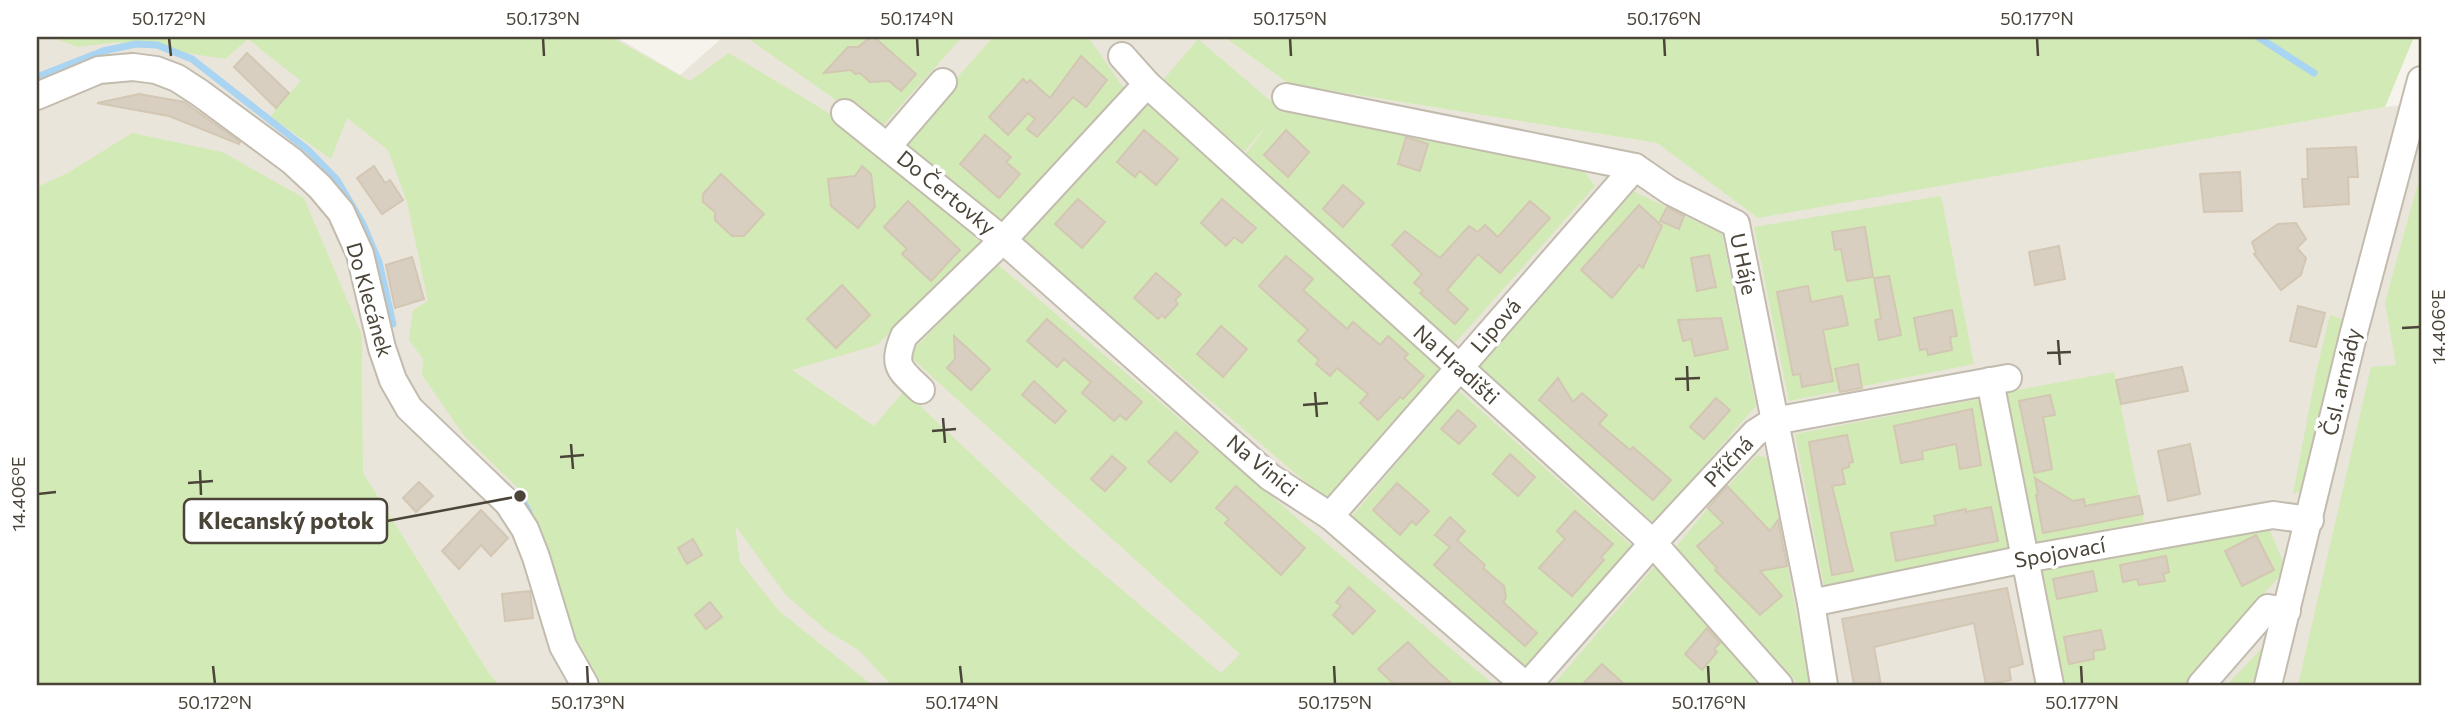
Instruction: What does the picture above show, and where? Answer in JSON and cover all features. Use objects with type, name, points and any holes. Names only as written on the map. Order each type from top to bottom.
[{"type":"street","name":"Na Hradišti","points":[[1122,56],[1147,84],[1653,543],[1779,685]]},
{"type":"street","name":"Do Klecánek","points":[[37,96],[99,70],[133,67],[177,78],[292,161],[320,187],[341,212],[360,254],[382,348],[393,380],[409,408],[508,503],[525,529],[563,646],[585,685]]},
{"type":"street","name":"Čsl. armády","points":[[2268,685],[2354,332],[2416,118],[2421,80]]},
{"type":"street","name":"Do Čertovky","points":[[888,146],[943,82]]},
{"type":"street","points":[[921,390],[900,370],[896,356],[904,336],[1003,240],[1147,84]]},
{"type":"street","name":"U Háje","points":[[1286,96],[1634,167],[1670,191],[1736,224],[1811,603],[1824,685]]},
{"type":"street","name":"Do Čertovky","points":[[845,113],[1003,240]]},
{"type":"street","name":"Lipová","points":[[1330,516],[1634,167]]},
{"type":"street","name":"Na Vinici","points":[[1003,240],[1270,477],[1330,516],[1526,685]]},
{"type":"street","name":"Příčná","points":[[1526,685],[1755,433],[1774,421],[1999,379],[2025,559]]},
{"type":"street","name":"Spojovací","points":[[1811,603],[2025,559],[2273,515],[2310,520]]},
{"type":"street","points":[[2025,559],[2050,685]]},
{"type":"street","points":[[2201,685],[2267,608],[2287,611]]},
{"type":"shaded area","points":[[37,37],[616,37],[680,75],[723,37],[1224,37],[1289,84],[1657,143],[1758,217],[2385,107],[2421,103],[2421,685],[499,685],[363,473],[362,335],[69,172],[37,187]]},
{"type":"green space","points":[[52,37],[611,37],[690,81],[729,53],[827,112],[890,158],[981,243],[877,345],[792,370],[874,426],[904,391],[1065,542],[1221,673],[1240,654],[908,355],[997,264],[1494,685],[891,685],[860,651],[827,631],[785,594],[735,525],[740,562],[779,611],[872,685],[602,685],[572,631],[552,568],[520,490],[465,437],[422,375],[423,359],[409,340],[413,310],[428,301],[407,202],[388,150],[347,118],[331,159],[271,117],[301,81],[248,39],[225,59],[117,42],[77,47]],"holes":[[[710,603],[721,617],[706,629],[695,615]]]},
{"type":"green space","points":[[746,37],[962,37],[879,130]]},
{"type":"green space","points":[[993,37],[1088,37],[1125,90],[1008,218],[1002,220],[989,219],[904,149],[903,139]]},
{"type":"green space","points":[[1224,37],[2414,37],[2385,107],[1758,218],[1657,143],[1289,84]]},
{"type":"green space","points":[[1198,39],[1280,109],[1285,107],[1376,130],[1582,168],[1595,186],[1455,343],[1242,159],[1269,123],[1241,155],[1159,85]]},
{"type":"green space","points":[[1144,100],[1440,370],[1328,501],[1019,238]]},
{"type":"green space","points":[[132,133],[222,152],[304,198],[362,335],[363,473],[499,685],[37,685],[37,187],[69,172]]},
{"type":"green space","points":[[2421,173],[2421,685],[2298,685],[2371,367],[2396,365],[2385,302]]},
{"type":"green space","points":[[1631,190],[1722,234],[1756,406],[1654,523],[1476,365]]},
{"type":"green space","points":[[1941,196],[1974,364],[1789,401],[1754,227]]},
{"type":"green space","points":[[2330,315],[2347,321],[2306,489],[2293,494],[2316,373]]},
{"type":"green space","points":[[2114,372],[2139,496],[2101,503],[2104,521],[2143,514],[2143,522],[2036,544],[2007,392]]},
{"type":"green space","points":[[1458,390],[1632,546],[1526,669],[1348,521]]},
{"type":"green space","points":[[1979,399],[2009,548],[1824,586],[1795,434]]},
{"type":"green space","points":[[1757,455],[1767,458],[1810,685],[1799,685],[1676,547]]},
{"type":"green space","points":[[2268,526],[2284,564],[2282,574],[2247,611],[2190,685],[2062,685],[2041,571]]},
{"type":"green space","points":[[1656,565],[1764,685],[1553,685]]},
{"type":"green space","points":[[2262,648],[2254,685],[2227,685]]},
{"type":"building","points":[[871,37],[916,74],[901,91],[889,81],[870,82],[860,73],[855,74],[851,70],[824,73],[848,47],[858,47]]},
{"type":"building","points":[[247,53],[289,93],[276,108],[234,67]]},
{"type":"building","points":[[1081,56],[1107,80],[1086,107],[1073,97],[1037,137],[1027,129],[1035,119],[1028,113],[1008,135],[989,117],[1023,79],[1027,83],[1030,80],[1050,98]]},
{"type":"building","points":[[139,94],[184,102],[240,142],[239,144],[169,116],[97,103]]},
{"type":"building","points":[[1144,130],[1178,159],[1156,185],[1140,171],[1135,177],[1117,162]]},
{"type":"building","points":[[1286,130],[1309,152],[1288,177],[1264,155]]},
{"type":"building","points":[[985,135],[1011,157],[1006,162],[1020,174],[999,198],[960,164]]},
{"type":"building","points":[[1406,137],[1428,144],[1420,171],[1398,164]]},
{"type":"building","points":[[2356,147],[2358,177],[2348,177],[2349,204],[2304,207],[2302,179],[2308,179],[2307,149]]},
{"type":"building","points":[[374,166],[385,183],[390,180],[403,200],[382,214],[357,178]]},
{"type":"building","points":[[862,166],[871,174],[875,207],[858,228],[831,206],[828,179],[855,176]]},
{"type":"building","points":[[2240,172],[2242,211],[2204,212],[2200,174]]},
{"type":"building","points":[[721,174],[764,214],[744,236],[732,236],[715,220],[715,212],[703,202],[703,194]]},
{"type":"building","points":[[1343,185],[1364,203],[1343,227],[1323,209]]},
{"type":"building","points":[[1078,199],[1105,222],[1082,248],[1055,224]]},
{"type":"building","points":[[1222,199],[1256,228],[1242,243],[1234,237],[1226,246],[1201,223]]},
{"type":"building","points":[[908,201],[960,250],[931,281],[902,254],[907,249],[884,227]]},
{"type":"building","points":[[1530,201],[1550,218],[1500,273],[1478,254],[1447,290],[1468,309],[1455,324],[1420,293],[1423,290],[1414,283],[1422,274],[1392,245],[1405,231],[1440,258],[1469,226],[1478,232],[1485,225],[1498,237]]},
{"type":"building","points":[[1639,205],[1662,226],[1643,268],[1639,265],[1612,298],[1581,270]]},
{"type":"building","points":[[1667,207],[1684,216],[1679,229],[1660,221]]},
{"type":"building","points":[[2296,223],[2306,239],[2297,248],[2306,258],[2301,275],[2281,290],[2254,254],[2256,253],[2252,242],[2278,224]]},
{"type":"building","points":[[1865,227],[1873,277],[1847,281],[1841,249],[1835,250],[1832,232]]},
{"type":"building","points":[[2059,246],[2065,279],[2035,285],[2029,252]]},
{"type":"building","points":[[1709,255],[1716,287],[1697,291],[1691,258]]},
{"type":"building","points":[[1286,256],[1313,279],[1303,290],[1347,329],[1353,322],[1380,345],[1388,336],[1408,354],[1404,358],[1424,376],[1403,399],[1400,397],[1378,420],[1360,403],[1368,394],[1337,368],[1330,376],[1316,364],[1319,360],[1298,341],[1308,330],[1259,286]]},
{"type":"building","points":[[412,257],[424,299],[395,308],[386,265]]},
{"type":"building","points":[[1156,273],[1181,294],[1175,300],[1178,304],[1165,318],[1162,315],[1158,319],[1134,298]]},
{"type":"building","points":[[1889,276],[1901,335],[1879,340],[1875,320],[1881,319],[1874,278]]},
{"type":"building","points":[[842,285],[870,315],[836,348],[807,319]]},
{"type":"building","points":[[1808,286],[1811,302],[1842,296],[1848,325],[1823,330],[1833,381],[1802,387],[1800,374],[1793,375],[1777,292]]},
{"type":"building","points":[[2298,306],[2325,313],[2316,347],[2290,341]]},
{"type":"building","points":[[1952,310],[1957,336],[1950,337],[1952,350],[1928,355],[1927,349],[1920,350],[1914,318]]},
{"type":"building","points":[[1721,318],[1728,349],[1695,356],[1691,339],[1683,341],[1678,320]]},
{"type":"building","points":[[1047,319],[1142,402],[1126,420],[1120,415],[1114,421],[1082,393],[1091,382],[1064,359],[1057,367],[1027,341]]},
{"type":"building","points":[[1221,326],[1247,349],[1223,377],[1197,354]]},
{"type":"building","points":[[954,336],[990,369],[971,390],[947,368],[955,359]]},
{"type":"building","points":[[1858,364],[1862,388],[1840,392],[1835,369]]},
{"type":"building","points":[[2182,367],[2188,391],[2121,404],[2116,380]]},
{"type":"building","points":[[1558,378],[1573,402],[1582,393],[1607,415],[1599,424],[1630,450],[1633,447],[1671,480],[1653,500],[1539,400]]},
{"type":"building","points":[[1034,381],[1066,411],[1055,423],[1022,395]]},
{"type":"building","points":[[2050,395],[2055,415],[2043,417],[2052,469],[2034,473],[2019,401]]},
{"type":"building","points":[[1716,398],[1730,410],[1704,439],[1690,427]]},
{"type":"building","points":[[1972,409],[1981,465],[1960,469],[1956,444],[1922,451],[1923,459],[1901,463],[1894,426]]},
{"type":"building","points":[[1458,410],[1476,426],[1459,444],[1441,429]]},
{"type":"building","points":[[1176,432],[1198,452],[1171,482],[1148,462]]},
{"type":"building","points":[[1847,435],[1853,462],[1842,469],[1845,484],[1832,486],[1853,571],[1832,575],[1809,442]]},
{"type":"building","points":[[2190,444],[2200,494],[2168,501],[2158,451]]},
{"type":"building","points":[[1510,454],[1535,477],[1518,496],[1493,474]]},
{"type":"building","points":[[1112,456],[1126,468],[1105,491],[1091,479]]},
{"type":"building","points":[[2035,478],[2073,501],[2084,499],[2085,506],[2139,496],[2143,514],[2043,533]]},
{"type":"building","points":[[419,482],[433,496],[416,512],[403,498]]},
{"type":"building","points":[[1397,483],[1429,511],[1416,525],[1412,521],[1400,535],[1373,510]]},
{"type":"building","points":[[1236,486],[1305,548],[1281,575],[1225,523],[1229,519],[1216,508]]},
{"type":"building","points":[[1727,486],[1770,531],[1778,520],[1787,566],[1760,571],[1782,596],[1760,615],[1715,570],[1717,568],[1697,546],[1723,523],[1708,508]]},
{"type":"building","points":[[1991,507],[1998,541],[1896,561],[1891,533],[1936,525],[1934,516]]},
{"type":"building","points":[[481,510],[508,538],[491,556],[481,545],[459,569],[442,551]]},
{"type":"building","points":[[1575,511],[1613,544],[1601,557],[1604,560],[1572,596],[1539,568],[1565,539],[1557,531]]},
{"type":"building","points":[[1450,517],[1465,531],[1457,540],[1504,586],[1506,598],[1503,602],[1537,633],[1525,646],[1434,565],[1450,547],[1435,535]]},
{"type":"building","points":[[2256,535],[2274,570],[2242,586],[2225,551]]},
{"type":"building","points":[[693,539],[702,555],[687,564],[678,548]]},
{"type":"building","points":[[2166,556],[2169,572],[2163,574],[2165,581],[2139,585],[2137,579],[2123,582],[2120,565]]},
{"type":"building","points":[[2093,571],[2097,591],[2057,599],[2053,579]]},
{"type":"building","points":[[1349,587],[1375,611],[1353,634],[1333,615],[1341,606],[1336,602]]},
{"type":"building","points":[[2007,588],[2023,664],[2009,668],[2011,680],[1986,685],[1974,623],[1874,647],[1881,685],[1854,685],[1842,619]]},
{"type":"building","points":[[530,591],[533,618],[505,621],[502,594]]},
{"type":"building","points":[[710,602],[722,617],[706,629],[695,615]]},
{"type":"building","points":[[1707,628],[1720,643],[1714,649],[1717,652],[1702,670],[1685,654]]},
{"type":"building","points":[[2101,630],[2105,649],[2093,651],[2094,659],[2069,664],[2064,637]]},
{"type":"building","points":[[1408,642],[1453,685],[1395,685],[1378,669]]},
{"type":"building","points":[[1602,664],[1625,685],[1582,685]]},
{"type":"waterway","points":[[2258,37],[2314,73]]},
{"type":"waterway","points":[[37,77],[103,51],[136,44],[157,45],[192,59],[308,150],[337,180],[363,224],[379,262],[393,324]]},
{"type":"waterway","points":[[520,496],[529,512]]},
{"type":"place","name":"Klecanský potok","points":[[520,496]]}]
